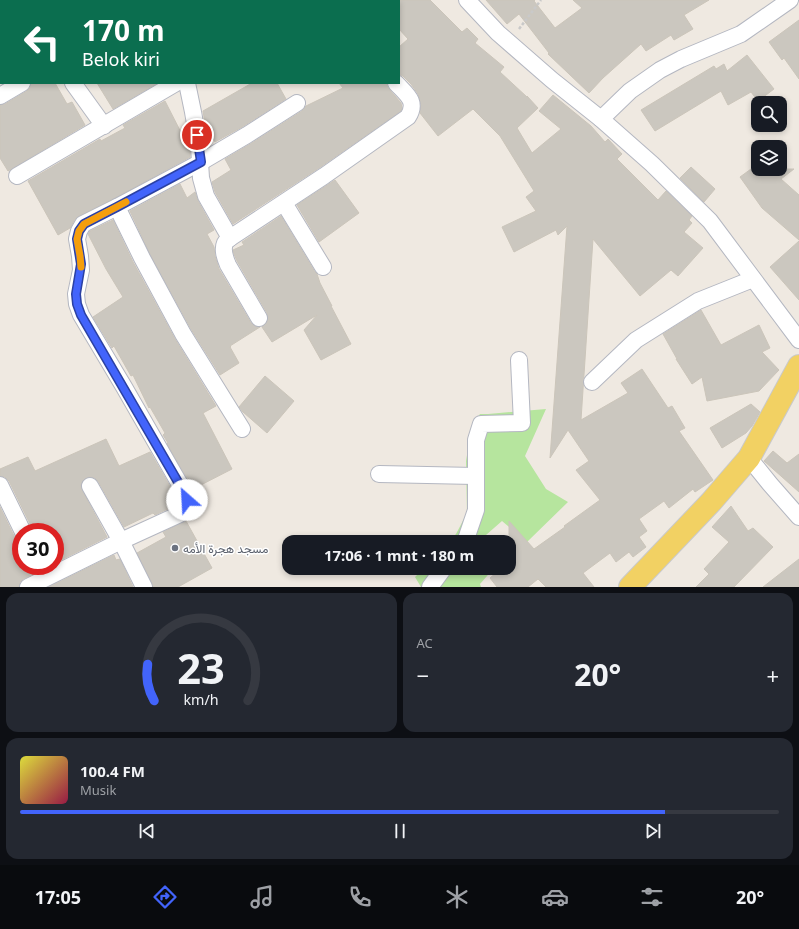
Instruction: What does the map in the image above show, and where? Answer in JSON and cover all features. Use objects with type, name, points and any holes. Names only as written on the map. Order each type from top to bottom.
[{"type":"main road","points":[[630,587],[711,502],[749,458],[799,366]]},
{"type":"street","points":[[467,0],[498,33],[552,80],[601,119],[652,164],[710,221],[799,340]]},
{"type":"street","points":[[601,119],[630,91],[660,70],[741,34],[790,0]]},
{"type":"street","points":[[0,96],[20,84]]},
{"type":"street","points":[[74,84],[104,126]]},
{"type":"street","points":[[17,176],[174,84]]},
{"type":"street","points":[[187,84],[199,146],[201,178],[206,196],[230,238]]},
{"type":"street","points":[[259,318],[228,265],[224,251],[225,243],[230,238],[324,176],[408,117],[412,109],[412,103],[409,97],[397,84]]},
{"type":"street","points":[[64,564],[121,541],[180,514],[186,506],[187,500],[81,315],[77,304],[76,294],[81,264],[77,239],[79,231],[84,224],[201,162],[298,103]]},
{"type":"street","points":[[284,203],[323,267]]},
{"type":"street","points":[[117,207],[142,258],[183,334],[242,429]]},
{"type":"street","points":[[592,382],[642,336],[698,301],[753,279]]},
{"type":"street","points":[[467,535],[476,510],[476,440],[481,424],[522,423],[519,360]]},
{"type":"street","points":[[749,458],[799,517]]},
{"type":"street","points":[[379,474],[475,476]]},
{"type":"street","points":[[0,484],[19,523]]},
{"type":"street","points":[[90,486],[121,541],[144,587]]},
{"type":"street","points":[[28,587],[40,575]]},
{"type":"street","points":[[430,587],[439,575]]},
{"type":"path","points":[[508,42],[541,0]]},
{"type":"green space","points":[[546,409],[525,456],[546,489],[568,502],[527,542],[502,521],[486,535],[455,535],[467,513],[466,461],[472,425],[480,414]]},
{"type":"green space","points":[[417,575],[488,575],[480,584],[481,587],[421,587],[415,577]]},
{"type":"building","points":[[400,0],[430,0],[462,32],[467,28],[478,39],[475,43],[504,67],[500,72],[538,108],[517,128],[532,153],[561,129],[539,111],[553,95],[591,126],[605,142],[608,139],[622,154],[617,159],[658,200],[666,191],[692,216],[689,220],[692,223],[684,232],[703,248],[678,276],[671,270],[640,296],[593,239],[581,420],[628,393],[621,383],[642,369],[668,408],[672,406],[685,428],[679,431],[713,480],[695,492],[693,489],[669,508],[664,501],[639,519],[647,531],[639,537],[646,547],[633,557],[629,552],[616,562],[610,553],[583,573],[594,587],[546,587],[538,579],[528,587],[497,587],[490,578],[494,575],[516,575],[516,535],[509,535],[509,521],[534,549],[600,500],[576,470],[589,461],[568,430],[550,458],[567,226],[558,235],[556,230],[514,252],[502,227],[536,211],[526,197],[534,191],[500,136],[473,109],[438,136],[420,113],[421,105],[418,94],[411,84],[400,74],[400,46],[408,39],[400,30]]},
{"type":"building","points":[[486,0],[535,0],[534,1],[555,28],[582,8],[573,0],[709,0],[684,15],[693,29],[674,40],[671,35],[646,51],[641,44],[603,78],[589,93],[548,54],[549,53],[519,14],[507,24]]},
{"type":"building","points":[[799,20],[799,79],[784,58],[782,60],[769,42]]},
{"type":"building","points":[[747,55],[774,89],[765,96],[754,96],[751,92],[728,105],[721,91],[655,131],[641,110],[714,66],[716,69],[724,64],[727,71]]},
{"type":"building","points":[[31,84],[56,84],[67,104],[72,102],[85,125],[8,171],[0,158],[0,105],[5,104],[30,88]]},
{"type":"building","points":[[98,84],[156,84],[113,109]]},
{"type":"building","points":[[250,84],[278,84],[286,99],[215,142],[205,123],[203,111]]},
{"type":"building","points":[[340,84],[387,84],[389,89],[401,103],[401,111],[319,168],[233,224],[215,192],[212,182],[231,170],[225,159],[302,111],[306,106],[343,88]]},
{"type":"building","points":[[165,101],[190,150],[190,157],[79,216],[75,219],[70,228],[58,235],[28,181],[100,139],[101,141],[125,128],[123,125]]},
{"type":"building","points":[[691,167],[715,189],[704,202],[680,178]]},
{"type":"building","points":[[751,169],[751,176],[785,176],[781,179],[799,195],[799,240],[762,208],[740,177]]},
{"type":"building","points":[[787,169],[794,169],[787,174]]},
{"type":"building","points":[[335,180],[359,213],[319,242],[297,205]]},
{"type":"building","points":[[180,184],[187,198],[195,192],[198,201],[214,230],[207,234],[214,247],[219,269],[251,323],[260,327],[230,346],[239,363],[220,375],[191,329],[150,254],[130,211]]},
{"type":"building","points":[[281,216],[317,274],[331,306],[351,344],[321,360],[304,330],[317,315],[272,342],[262,327],[267,322],[267,313],[234,254],[233,250],[244,245],[242,242]]},
{"type":"building","points":[[113,220],[133,262],[175,339],[216,406],[203,413],[232,469],[193,489],[167,444],[168,443],[163,435],[165,433],[150,407],[149,408],[133,375],[131,376],[114,346],[112,348],[93,317],[123,297],[106,269],[88,234],[90,231]]},
{"type":"building","points":[[799,241],[799,300],[770,267]]},
{"type":"building","points":[[701,310],[721,345],[759,325],[770,348],[762,352],[779,370],[759,391],[707,401],[702,377],[692,384],[676,359],[663,334]]},
{"type":"building","points":[[265,376],[294,401],[267,433],[239,407]]},
{"type":"building","points":[[751,404],[760,412],[752,426],[746,433],[722,448],[710,428]]},
{"type":"building","points":[[106,439],[119,466],[150,452],[177,498],[176,504],[155,515],[153,513],[124,527],[98,481],[95,478],[86,478],[82,482],[82,490],[107,537],[64,558],[64,523],[30,523],[9,481],[5,477],[0,476],[0,469],[28,457],[35,471]]},
{"type":"building","points":[[773,451],[787,463],[799,454],[799,492],[764,461]]},
{"type":"building","points":[[731,506],[748,531],[753,528],[773,547],[734,587],[696,587],[709,574],[704,569],[729,542],[712,527]]},
{"type":"building","points":[[0,507],[12,532],[12,575],[31,575],[20,582],[19,587],[0,587]]},
{"type":"building","points":[[186,521],[212,568],[178,587],[153,587],[137,553],[166,537],[163,532]]},
{"type":"building","points":[[114,555],[116,560],[120,559],[133,587],[49,587]]},
{"type":"building","points":[[799,559],[799,587],[763,587]]},
{"type":"slow traffic","points":[[81,267],[77,239],[79,231],[84,224],[126,202]]},
{"type":"place","name":"مسجد هجرة الأمه","points":[[175,548]]},
{"type":"route","points":[[187,500],[124,387],[81,315],[77,304],[76,294],[81,264],[77,239],[79,231],[84,224],[201,162],[197,135]]}]
